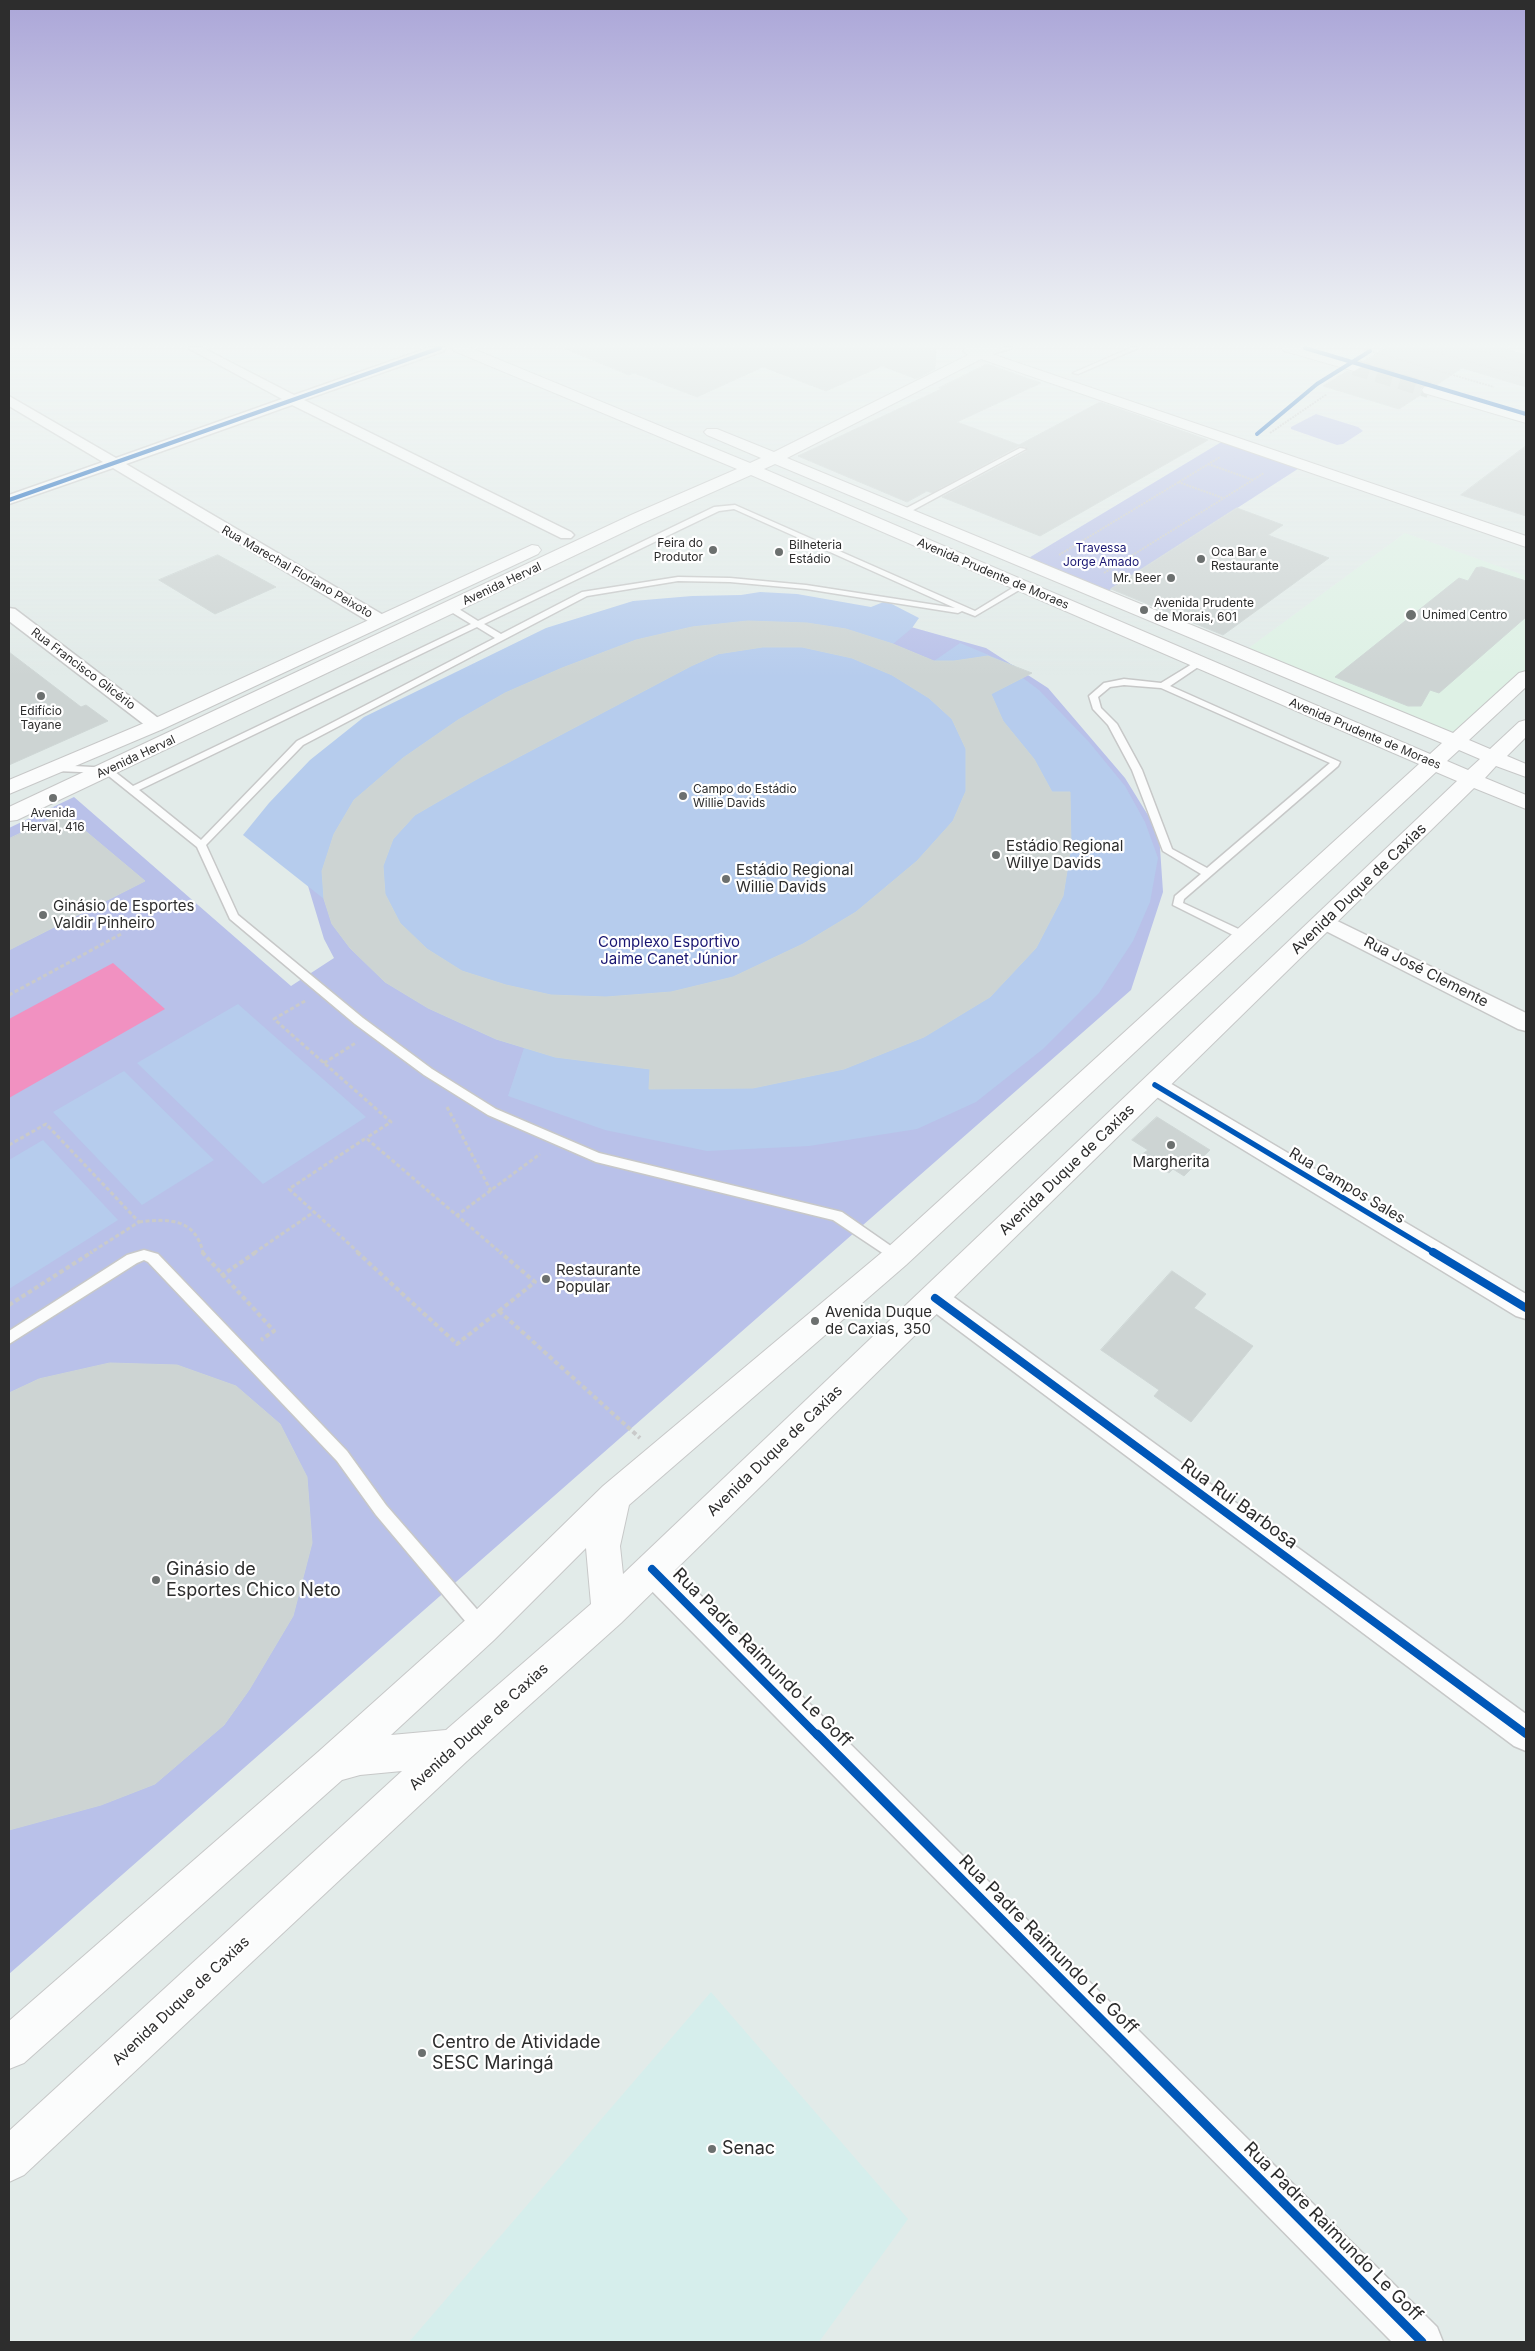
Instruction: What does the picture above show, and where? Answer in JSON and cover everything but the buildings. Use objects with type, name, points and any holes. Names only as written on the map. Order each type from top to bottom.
[{"type":"main road","name":"Avenida Prudente de Moraes","points":[[724,458],[1526,803]]},
{"type":"main road","name":"Avenida Herval","points":[[9,788],[156,725],[488,569],[735,458]]},
{"type":"main road","name":"Avenida Herval","points":[[9,815],[750,468],[763,458]]},
{"type":"main road","name":"Avenida Prudente de Moraes","points":[[789,458],[903,512],[1526,771]]},
{"type":"main road","points":[[1283,458],[1526,542]]},
{"type":"main road","points":[[1326,458],[1376,475]]},
{"type":"main road","points":[[638,519],[645,497]]},
{"type":"main road","points":[[488,569],[544,564]]},
{"type":"main road","points":[[334,663],[340,638]]},
{"type":"main road","points":[[9,2048],[331,1765],[482,1628],[615,1497],[896,1257],[1526,677]]},
{"type":"main road","name":"Avenida Duque de Caxias","points":[[9,2160],[454,1748],[609,1611],[1526,726]]},
{"type":"main road","points":[[609,1611],[603,1546],[615,1497]]},
{"type":"main road","points":[[331,1765],[360,1756],[454,1748]]},
{"type":"street","name":"Rua Marechal Floriano Peixoto","points":[[105,458],[380,620]]},
{"type":"street","points":[[9,500],[129,458]]},
{"type":"street","points":[[410,458],[566,535]]},
{"type":"street","name":"Rua Francisco Glicério","points":[[9,613],[156,725]]},
{"type":"street","name":"Rua José Clemente","points":[[1325,922],[1526,1023]]},
{"type":"street","name":"Rua Campos Sales","points":[[1155,1085],[1526,1308]]},
{"type":"street","name":"Rua Rui Barbosa","points":[[935,1298],[1526,1734]]},
{"type":"street","name":"Rua Padre Raimundo Le Goff","points":[[652,1569],[1422,2342]]},
{"type":"lane","points":[[903,512],[1006,458]]},
{"type":"lane","points":[[132,790],[727,506],[736,507],[975,614]]},
{"type":"lane","points":[[201,845],[300,743],[585,594],[678,579],[730,580],[806,587],[975,614],[1022,586]]},
{"type":"lane","points":[[451,608],[501,638]]},
{"type":"lane","points":[[1163,686],[1200,662]]},
{"type":"lane","points":[[1208,873],[1168,851],[1137,770],[1112,724],[1097,709],[1093,696],[1107,685],[1124,682],[1163,686],[1335,762],[1208,873],[1179,898],[1178,905],[1243,936]]},
{"type":"lane","points":[[56,768],[107,770],[201,845],[234,917],[374,1032],[428,1072],[492,1112],[596,1157],[837,1216],[896,1257]]},
{"type":"lane","points":[[9,1338],[132,1259],[144,1255],[154,1258],[342,1456],[381,1510],[482,1628]]},
{"type":"path","points":[[1037,568],[1218,458]]},
{"type":"path","points":[[1082,587],[1287,459]]},
{"type":"path","points":[[1208,464],[1253,480]]},
{"type":"path","points":[[1178,482],[1224,498]]},
{"type":"path","points":[[9,989],[10,994],[123,933]]},
{"type":"path","points":[[323,990],[274,1019],[391,1122],[366,1138],[289,1189],[457,1344],[535,1282],[366,1138]]},
{"type":"path","points":[[324,1063],[374,1032]]},
{"type":"path","points":[[428,1072],[490,1191]]},
{"type":"path","points":[[9,1145],[46,1124],[139,1222]]},
{"type":"path","points":[[456,1216],[558,1141]]},
{"type":"path","points":[[221,1276],[314,1212]]},
{"type":"path","points":[[9,1305],[139,1222],[156,1219],[173,1220],[191,1229],[202,1242],[203,1255],[274,1331],[245,1352]]},
{"type":"path","points":[[499,1311],[661,1457]]},
{"type":"shaded area","name":"Unimed Centro","points":[[1405,533],[1526,576],[1526,677],[1455,742],[1242,653]]},
{"type":"shaded area","points":[[113,963],[165,1009],[9,1098],[9,1019]]},
{"type":"shaded area","name":"Senac","points":[[711,1992],[908,2219],[819,2342],[409,2342]]},
{"type":"green space","name":"Travessa Jorge Amado","points":[[1195,458],[1283,458],[1304,465],[1102,595],[1022,562]]},
{"type":"green space","name":"Estádio Regional Willie Davids","points":[[760,592],[797,594],[871,607],[886,601],[919,618],[912,628],[893,644],[934,661],[960,643],[1015,666],[1023,678],[1039,690],[1089,742],[1125,786],[1145,822],[1158,858],[1150,902],[1133,941],[1099,993],[1043,1049],[976,1102],[917,1129],[809,1146],[707,1151],[605,1130],[508,1096],[524,1048],[495,1039],[428,1008],[385,982],[350,948],[332,924],[324,899],[243,835],[269,803],[310,760],[364,717],[546,628],[633,601],[692,596],[741,595]]},
{"type":"green space","name":"Complexo Esportivo Jaime Canet Júnior","points":[[886,620],[986,648],[1048,688],[1125,778],[1159,833],[1163,892],[1131,990],[9,1974],[9,828],[74,797],[291,986],[334,958],[324,939],[305,876]]},
{"type":"green space","points":[[238,1004],[366,1117],[263,1184],[137,1063]]},
{"type":"green space","points":[[124,1071],[214,1160],[142,1205],[53,1112]]},
{"type":"green space","points":[[43,1140],[118,1220],[9,1289],[9,1160]]},
{"type":"cycle path","points":[[9,500],[129,458]]},
{"type":"cycle path","points":[[1155,1085],[1526,1308]]},
{"type":"cycle path","points":[[935,1298],[1526,1734]]},
{"type":"cycle path","points":[[652,1569],[1422,2342]]},
{"type":"place","name":"Feira do Produtor","points":[[713,550]]},
{"type":"place","name":"Bilheteria Estádio","points":[[779,552]]},
{"type":"place","name":"Oca Bar e Restaurante","points":[[1201,559]]},
{"type":"place","name":"Mr. Beer","points":[[1171,578]]},
{"type":"place","name":"Avenida Prudente de Morais, 601","points":[[1144,610]]},
{"type":"place","name":"Unimed Centro","points":[[1411,615]]},
{"type":"place","name":"Edifício Tayane","points":[[41,696]]},
{"type":"place","name":"Campo do Estádio Willie Davids","points":[[683,796]]},
{"type":"place","name":"Avenida Herval, 416","points":[[53,798]]},
{"type":"place","name":"Estádio Regional Willye Davids","points":[[996,855]]},
{"type":"place","name":"Estádio Regional Willie Davids","points":[[726,879]]},
{"type":"place","name":"Ginásio de Esportes Valdir Pinheiro","points":[[43,915]]},
{"type":"place","name":"Margherita","points":[[1171,1145]]},
{"type":"place","name":"Restaurante Popular","points":[[546,1279]]},
{"type":"place","name":"Avenida Duque de Caxias, 350","points":[[815,1321]]},
{"type":"place","name":"Ginásio de Esportes Chico Neto","points":[[156,1580]]},
{"type":"place","name":"Centro de Atividade SESC Maringá","points":[[422,2053]]},
{"type":"place","name":"Senac","points":[[712,2149]]}]
